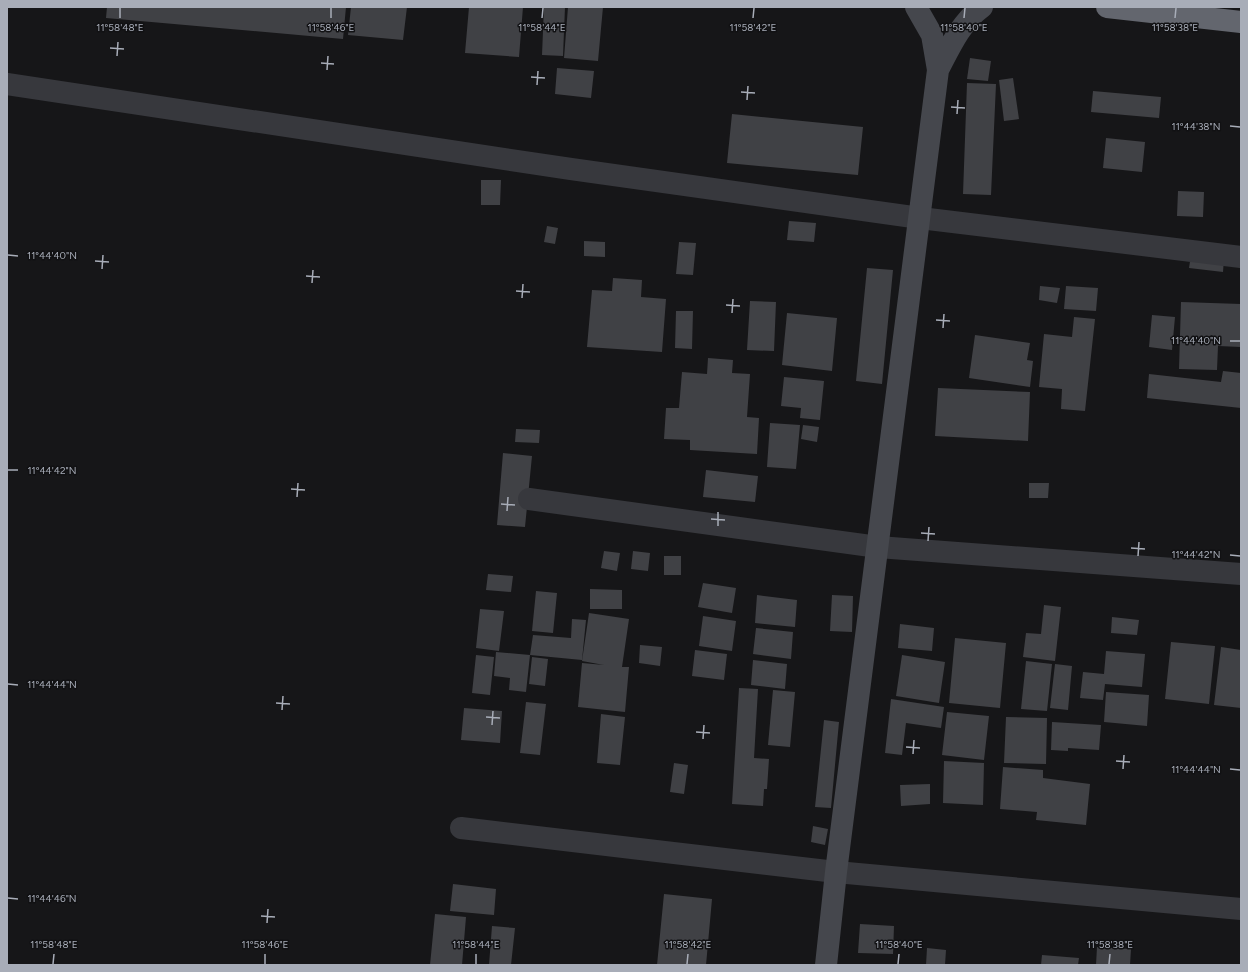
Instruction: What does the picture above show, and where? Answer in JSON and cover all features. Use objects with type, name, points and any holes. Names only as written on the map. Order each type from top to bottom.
[{"type":"highway","points":[[1107,7],[1241,22]]},
{"type":"street","points":[[826,965],[836,872],[938,70],[932,35],[916,7]]},
{"type":"street","points":[[938,70],[958,33],[974,12],[982,7]]},
{"type":"street","points":[[7,84],[563,168],[920,218],[1241,257]]},
{"type":"street","points":[[529,499],[878,546],[1241,574]]},
{"type":"street","points":[[461,828],[836,872],[1241,909]]},
{"type":"building","points":[[107,7],[346,7],[343,39],[106,18]]},
{"type":"building","points":[[351,7],[407,7],[403,40],[348,35]]},
{"type":"building","points":[[469,7],[523,7],[519,57],[465,53]]},
{"type":"building","points":[[544,7],[565,7],[563,56],[542,55]]},
{"type":"building","points":[[568,7],[603,7],[598,61],[564,58]]},
{"type":"building","points":[[970,58],[991,61],[988,81],[967,79]]},
{"type":"building","points":[[557,68],[594,71],[591,98],[555,94]]},
{"type":"building","points":[[1013,78],[1019,119],[1004,121],[999,80]]},
{"type":"building","points":[[967,83],[996,84],[991,195],[963,194]]},
{"type":"building","points":[[1093,91],[1161,97],[1159,118],[1091,112]]},
{"type":"building","points":[[732,114],[863,127],[858,175],[727,163]]},
{"type":"building","points":[[1106,138],[1145,142],[1142,172],[1103,168]]},
{"type":"building","points":[[481,180],[501,180],[500,205],[481,205]]},
{"type":"building","points":[[1178,191],[1204,192],[1203,217],[1177,216]]},
{"type":"building","points":[[789,221],[816,223],[814,242],[787,240]]},
{"type":"building","points":[[547,226],[558,228],[555,244],[544,242]]},
{"type":"building","points":[[584,241],[605,242],[605,257],[584,256]]},
{"type":"building","points":[[679,242],[696,243],[693,275],[676,274]]},
{"type":"building","points":[[1191,255],[1224,259],[1223,272],[1189,268]]},
{"type":"building","points":[[867,268],[893,270],[882,384],[856,381]]},
{"type":"building","points":[[613,278],[642,280],[641,297],[666,299],[662,352],[587,347],[592,290],[612,291]]},
{"type":"building","points":[[1040,286],[1060,288],[1057,303],[1039,300]]},
{"type":"building","points":[[1066,286],[1098,288],[1096,311],[1064,309]]},
{"type":"building","points":[[750,301],[776,302],[774,351],[747,350]]},
{"type":"building","points":[[1181,302],[1241,304],[1241,347],[1218,346],[1217,370],[1179,369]]},
{"type":"building","points":[[676,311],[693,311],[692,349],[675,348]]},
{"type":"building","points":[[787,313],[837,318],[832,371],[782,365]]},
{"type":"building","points":[[1152,315],[1175,317],[1172,350],[1149,347]]},
{"type":"building","points":[[1074,317],[1095,319],[1085,411],[1061,409],[1062,389],[1039,387],[1044,334],[1072,337]]},
{"type":"building","points":[[975,335],[1030,343],[1027,360],[1033,361],[1030,387],[969,378]]},
{"type":"building","points":[[708,358],[733,360],[732,373],[750,374],[747,417],[759,418],[757,454],[690,450],[690,440],[664,439],[666,408],[679,408],[682,372],[707,374]]},
{"type":"building","points":[[1223,371],[1241,373],[1241,408],[1147,398],[1149,374],[1221,382]]},
{"type":"building","points":[[784,377],[824,381],[820,420],[800,418],[801,408],[781,406]]},
{"type":"building","points":[[938,388],[1030,392],[1028,441],[935,436]]},
{"type":"building","points":[[770,423],[800,425],[796,469],[767,467]]},
{"type":"building","points":[[803,425],[819,427],[817,442],[801,439]]},
{"type":"building","points":[[516,429],[540,430],[539,443],[515,442]]},
{"type":"building","points":[[503,453],[532,456],[525,527],[497,525]]},
{"type":"building","points":[[706,470],[758,476],[755,502],[703,497]]},
{"type":"building","points":[[1029,483],[1049,483],[1048,498],[1029,498]]},
{"type":"building","points":[[604,551],[620,553],[617,571],[601,568]]},
{"type":"building","points":[[633,551],[650,553],[648,571],[631,569]]},
{"type":"building","points":[[664,556],[681,556],[681,575],[664,575]]},
{"type":"building","points":[[488,574],[513,576],[511,592],[486,590]]},
{"type":"building","points":[[703,583],[736,588],[732,613],[698,607]]},
{"type":"building","points":[[590,589],[622,590],[622,609],[590,609]]},
{"type":"building","points":[[536,591],[557,593],[553,633],[532,631]]},
{"type":"building","points":[[757,595],[797,600],[795,627],[755,623]]},
{"type":"building","points":[[832,595],[853,596],[852,632],[830,631]]},
{"type":"building","points":[[1044,605],[1061,607],[1055,661],[1023,657],[1026,633],[1041,634]]},
{"type":"building","points":[[480,609],[504,611],[499,651],[476,648]]},
{"type":"building","points":[[589,613],[629,619],[622,667],[629,667],[625,712],[578,707],[582,663],[604,665],[582,661]]},
{"type":"building","points":[[703,616],[736,621],[732,651],[699,646]]},
{"type":"building","points":[[1112,617],[1139,620],[1137,635],[1111,633]]},
{"type":"building","points":[[572,619],[586,620],[582,660],[530,655],[533,635],[571,638]]},
{"type":"building","points":[[900,624],[934,628],[932,651],[898,648]]},
{"type":"building","points":[[756,628],[793,632],[791,659],[753,654]]},
{"type":"building","points":[[955,638],[1006,643],[1000,708],[949,703]]},
{"type":"building","points":[[1171,642],[1215,646],[1209,704],[1165,699]]},
{"type":"building","points":[[640,645],[662,647],[660,666],[639,663]]},
{"type":"building","points":[[1221,647],[1241,650],[1241,708],[1214,705]]},
{"type":"building","points":[[695,650],[727,654],[724,680],[692,676]]},
{"type":"building","points":[[1106,651],[1145,654],[1142,687],[1105,684],[1103,700],[1080,698],[1083,672],[1104,674]]},
{"type":"building","points":[[496,652],[530,655],[526,692],[509,690],[510,678],[494,676]]},
{"type":"building","points":[[476,655],[494,657],[490,695],[472,693]]},
{"type":"building","points":[[902,655],[945,662],[939,703],[896,696]]},
{"type":"building","points":[[532,657],[548,659],[545,686],[529,684]]},
{"type":"building","points":[[753,660],[787,664],[785,689],[751,685]]},
{"type":"building","points":[[1026,661],[1052,664],[1047,711],[1021,709]]},
{"type":"building","points":[[1055,664],[1072,666],[1068,710],[1050,708]]},
{"type":"building","points":[[739,688],[758,689],[754,758],[769,759],[767,789],[764,789],[763,806],[732,804]]},
{"type":"building","points":[[773,690],[795,692],[790,747],[768,745]]},
{"type":"building","points":[[1106,692],[1149,695],[1147,726],[1104,722]]},
{"type":"building","points":[[891,699],[944,707],[941,728],[906,723],[902,755],[885,753]]},
{"type":"building","points":[[526,702],[546,704],[540,755],[520,753]]},
{"type":"building","points":[[464,708],[502,711],[500,743],[461,740]]},
{"type":"building","points":[[947,712],[989,716],[984,760],[942,755]]},
{"type":"building","points":[[601,714],[625,717],[620,765],[597,763]]},
{"type":"building","points":[[1006,717],[1047,718],[1046,764],[1004,763]]},
{"type":"building","points":[[824,720],[839,722],[831,808],[815,807]]},
{"type":"building","points":[[1052,722],[1101,725],[1099,750],[1068,748],[1068,751],[1051,750]]},
{"type":"building","points":[[944,761],[984,763],[983,805],[943,803]]},
{"type":"building","points":[[674,763],[688,765],[684,794],[670,792]]},
{"type":"building","points":[[1003,767],[1043,770],[1043,778],[1090,784],[1086,825],[1036,820],[1037,812],[1000,809]]},
{"type":"building","points":[[930,784],[930,804],[901,806],[900,785]]},
{"type":"building","points":[[813,826],[828,829],[825,845],[811,842]]},
{"type":"building","points":[[453,884],[496,889],[494,915],[450,911]]},
{"type":"building","points":[[664,894],[712,899],[706,965],[657,965]]},
{"type":"building","points":[[435,914],[466,917],[462,965],[430,965]]},
{"type":"building","points":[[860,924],[894,926],[893,954],[858,953]]},
{"type":"building","points":[[492,926],[515,928],[511,965],[489,965]]},
{"type":"building","points":[[1097,947],[1131,949],[1130,965],[1096,965]]},
{"type":"building","points":[[927,948],[946,950],[945,965],[926,965]]},
{"type":"building","points":[[1042,955],[1079,958],[1078,965],[1041,965]]}]
